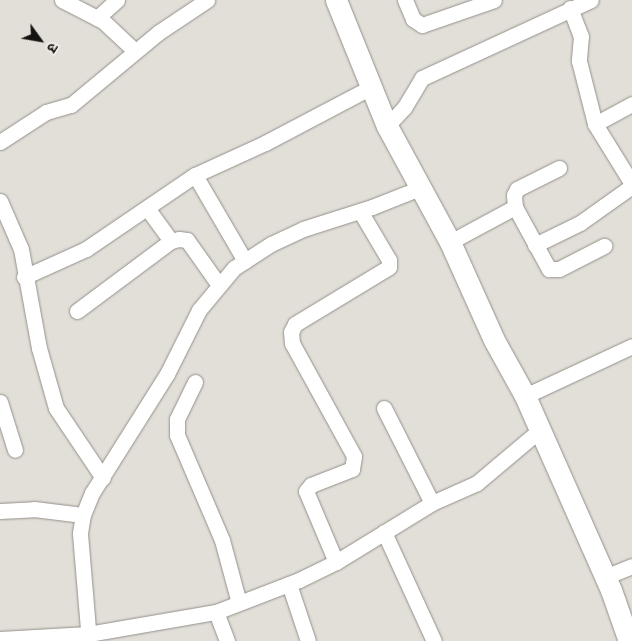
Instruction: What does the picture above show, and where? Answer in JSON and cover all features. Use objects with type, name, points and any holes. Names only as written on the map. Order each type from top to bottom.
[{"type":"street","points":[[62,0],[96,18],[135,51]]},
{"type":"street","points":[[96,18],[117,0]]},
{"type":"street","points":[[336,0],[387,126],[450,242],[494,340],[525,396],[604,577],[629,641]]},
{"type":"street","points":[[405,0],[414,19],[422,24],[494,0]]},
{"type":"street","points":[[387,126],[404,108],[422,78],[570,8],[591,0]]},
{"type":"street","points":[[0,142],[46,112],[71,105],[135,51],[204,1]]},
{"type":"street","points":[[535,245],[580,223],[632,185],[595,124],[579,61],[581,36],[570,8]]},
{"type":"street","points":[[24,277],[86,249],[195,175],[266,143],[371,87]]},
{"type":"street","points":[[595,124],[632,104]]},
{"type":"street","points":[[559,168],[517,189],[515,207],[546,267],[553,270],[604,246]]},
{"type":"street","points":[[195,175],[245,261]]},
{"type":"street","points":[[88,637],[80,533],[83,515],[102,478],[167,374],[199,310],[219,285],[245,261],[303,229],[360,211],[420,188]]},
{"type":"street","points":[[0,201],[21,249],[24,277],[56,408],[102,478]]},
{"type":"street","points":[[450,242],[515,207]]},
{"type":"street","points":[[147,208],[171,241]]},
{"type":"street","points":[[336,562],[306,492],[311,485],[352,468],[354,456],[292,343],[291,332],[295,324],[389,267],[389,260],[360,211]]},
{"type":"street","points":[[77,311],[171,241],[187,240],[219,285]]},
{"type":"street","points":[[525,396],[632,346]]},
{"type":"street","points":[[195,382],[177,419],[177,435],[222,540],[239,603]]},
{"type":"street","points":[[0,402],[15,450]]},
{"type":"street","points":[[384,408],[432,503]]},
{"type":"street","points":[[0,640],[88,637],[216,612],[289,584],[336,562],[432,503],[477,483],[540,430]]},
{"type":"street","points":[[0,511],[34,509],[83,515]]},
{"type":"street","points":[[384,532],[434,641]]},
{"type":"street","points":[[604,577],[632,566]]},
{"type":"street","points":[[289,584],[308,641]]},
{"type":"street","points":[[216,612],[227,641]]}]
